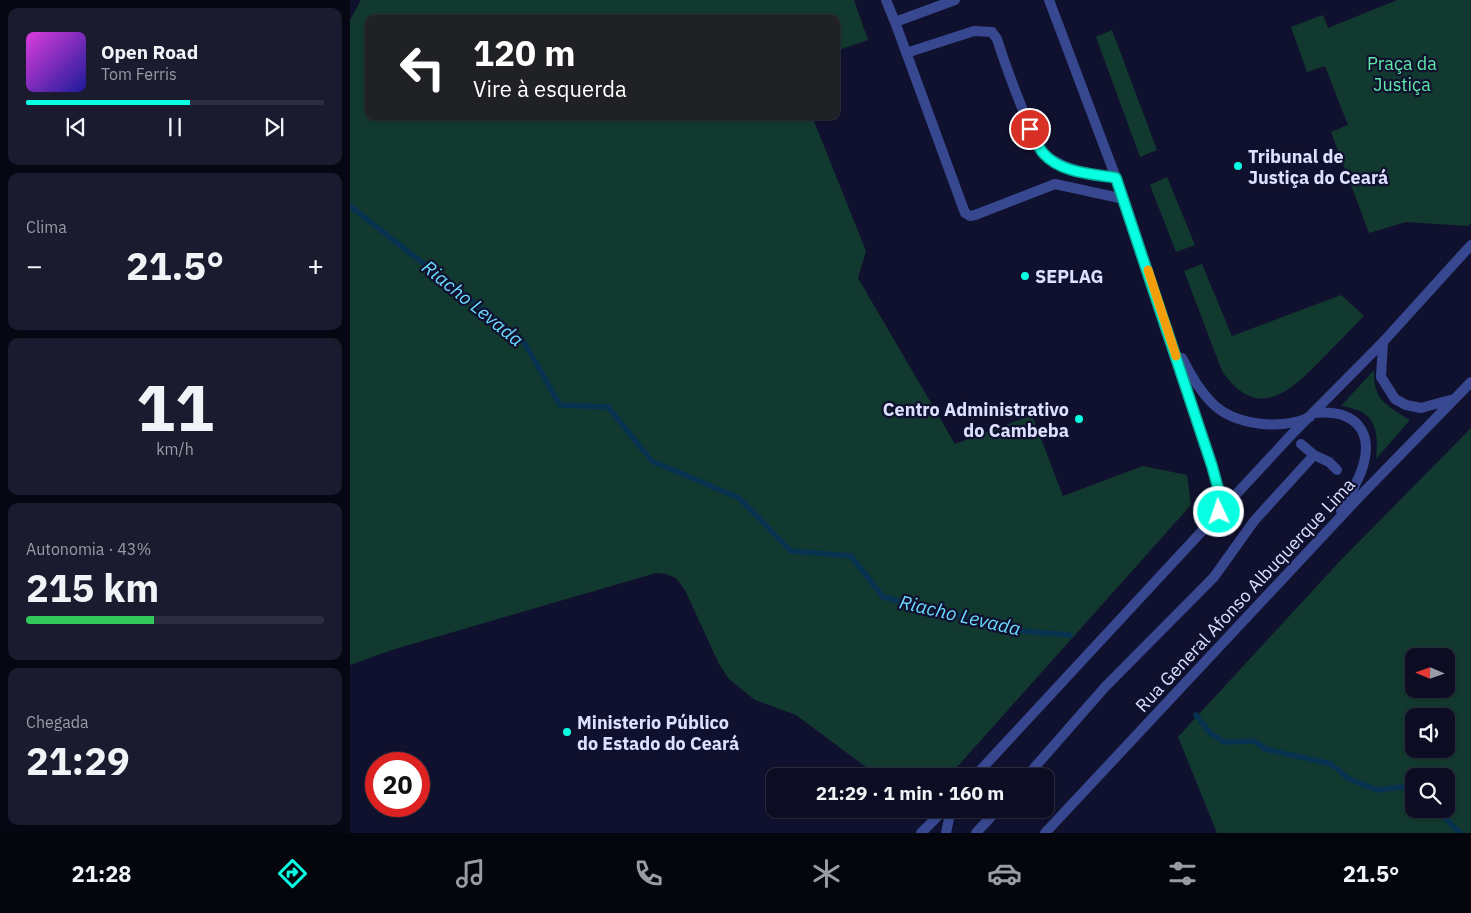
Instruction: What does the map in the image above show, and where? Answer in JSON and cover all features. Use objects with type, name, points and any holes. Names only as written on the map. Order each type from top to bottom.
[{"type":"street","points":[[886,0],[965,213],[970,216],[975,215],[1055,184],[1124,199]]},
{"type":"street","points":[[895,22],[955,0]]},
{"type":"street","points":[[1049,0],[1124,199],[1214,471],[1218,488],[1219,512]]},
{"type":"street","points":[[906,53],[974,31],[992,32],[1030,129],[1044,154],[1073,170],[1116,178]]},
{"type":"street","points":[[982,768],[1219,512],[1383,342],[1471,245]]},
{"type":"street","points":[[1170,338],[1196,384],[1220,410],[1234,417],[1271,424],[1290,424],[1312,415],[1334,412],[1350,417],[1360,426],[1367,448],[1361,472],[1335,523]]},
{"type":"street","points":[[1383,342],[1380,377],[1394,399],[1406,405],[1421,408],[1451,400]]},
{"type":"street","name":"Rua General Afonso Albuquerque Lima","points":[[1045,833],[1451,400],[1471,382]]},
{"type":"street","points":[[1301,444],[1314,455],[1329,462],[1337,470]]},
{"type":"street","points":[[1034,768],[1105,687],[1214,577],[1254,522],[1314,455]]},
{"type":"street","points":[[922,833],[936,818]]},
{"type":"street","points":[[946,833],[949,818]]},
{"type":"street","points":[[976,833],[990,818]]},
{"type":"green space","points":[[361,0],[854,0],[868,40],[840,50],[840,15],[365,15],[365,120],[814,120],[866,251],[858,278],[955,444],[1032,415],[1063,496],[1143,466],[1187,475],[1191,505],[956,768],[867,768],[796,715],[755,700],[729,679],[719,664],[685,590],[676,578],[666,574],[656,573],[395,649],[350,665],[350,20]]},
{"type":"green space","name":"Praça da Justiça","points":[[1397,0],[1471,0],[1471,223],[1468,226],[1406,222],[1369,233],[1331,132],[1348,125],[1325,66],[1307,72],[1291,27],[1323,15],[1328,28]]},
{"type":"green space","points":[[1112,30],[1157,150],[1140,157],[1096,37]]},
{"type":"green space","points":[[1167,177],[1195,245],[1176,252],[1150,185]]},
{"type":"green space","points":[[1202,264],[1232,336],[1341,295],[1364,316],[1309,372],[1284,392],[1272,397],[1260,398],[1248,395],[1235,386],[1222,371],[1184,271]]},
{"type":"green space","points":[[1374,370],[1376,388],[1383,401],[1410,420],[1376,459],[1377,438],[1372,422],[1361,412],[1341,406]]},
{"type":"green space","points":[[1471,428],[1471,833],[1217,833],[1178,737],[1339,562]]},
{"type":"waterway","name":"Riacho Levada","points":[[350,206],[524,342],[560,405],[608,407],[652,461],[739,498],[791,551],[851,556],[883,597],[1022,631],[1070,635]]},
{"type":"waterway","name":"Riacho Levada","points":[[1196,715],[1210,733],[1224,742],[1254,741],[1265,749],[1331,764],[1349,779],[1377,790],[1405,788]]},
{"type":"waterway","name":"Riacho Levada","points":[[1445,818],[1460,833]]},
{"type":"slow traffic","points":[[1148,270],[1176,356]]},
{"type":"place","name":"Tribunal de Justiça do Ceará","points":[[1238,166]]},
{"type":"place","name":"SEPLAG","points":[[1025,276]]},
{"type":"place","name":"Centro Administrativo do Cambeba","points":[[1079,419]]},
{"type":"place","name":"Ministerio Público do Estado do Ceará","points":[[567,732]]},
{"type":"route","points":[[1030,129],[1044,154],[1063,166],[1073,170],[1116,178],[1212,466],[1220,500],[1219,512]]}]
